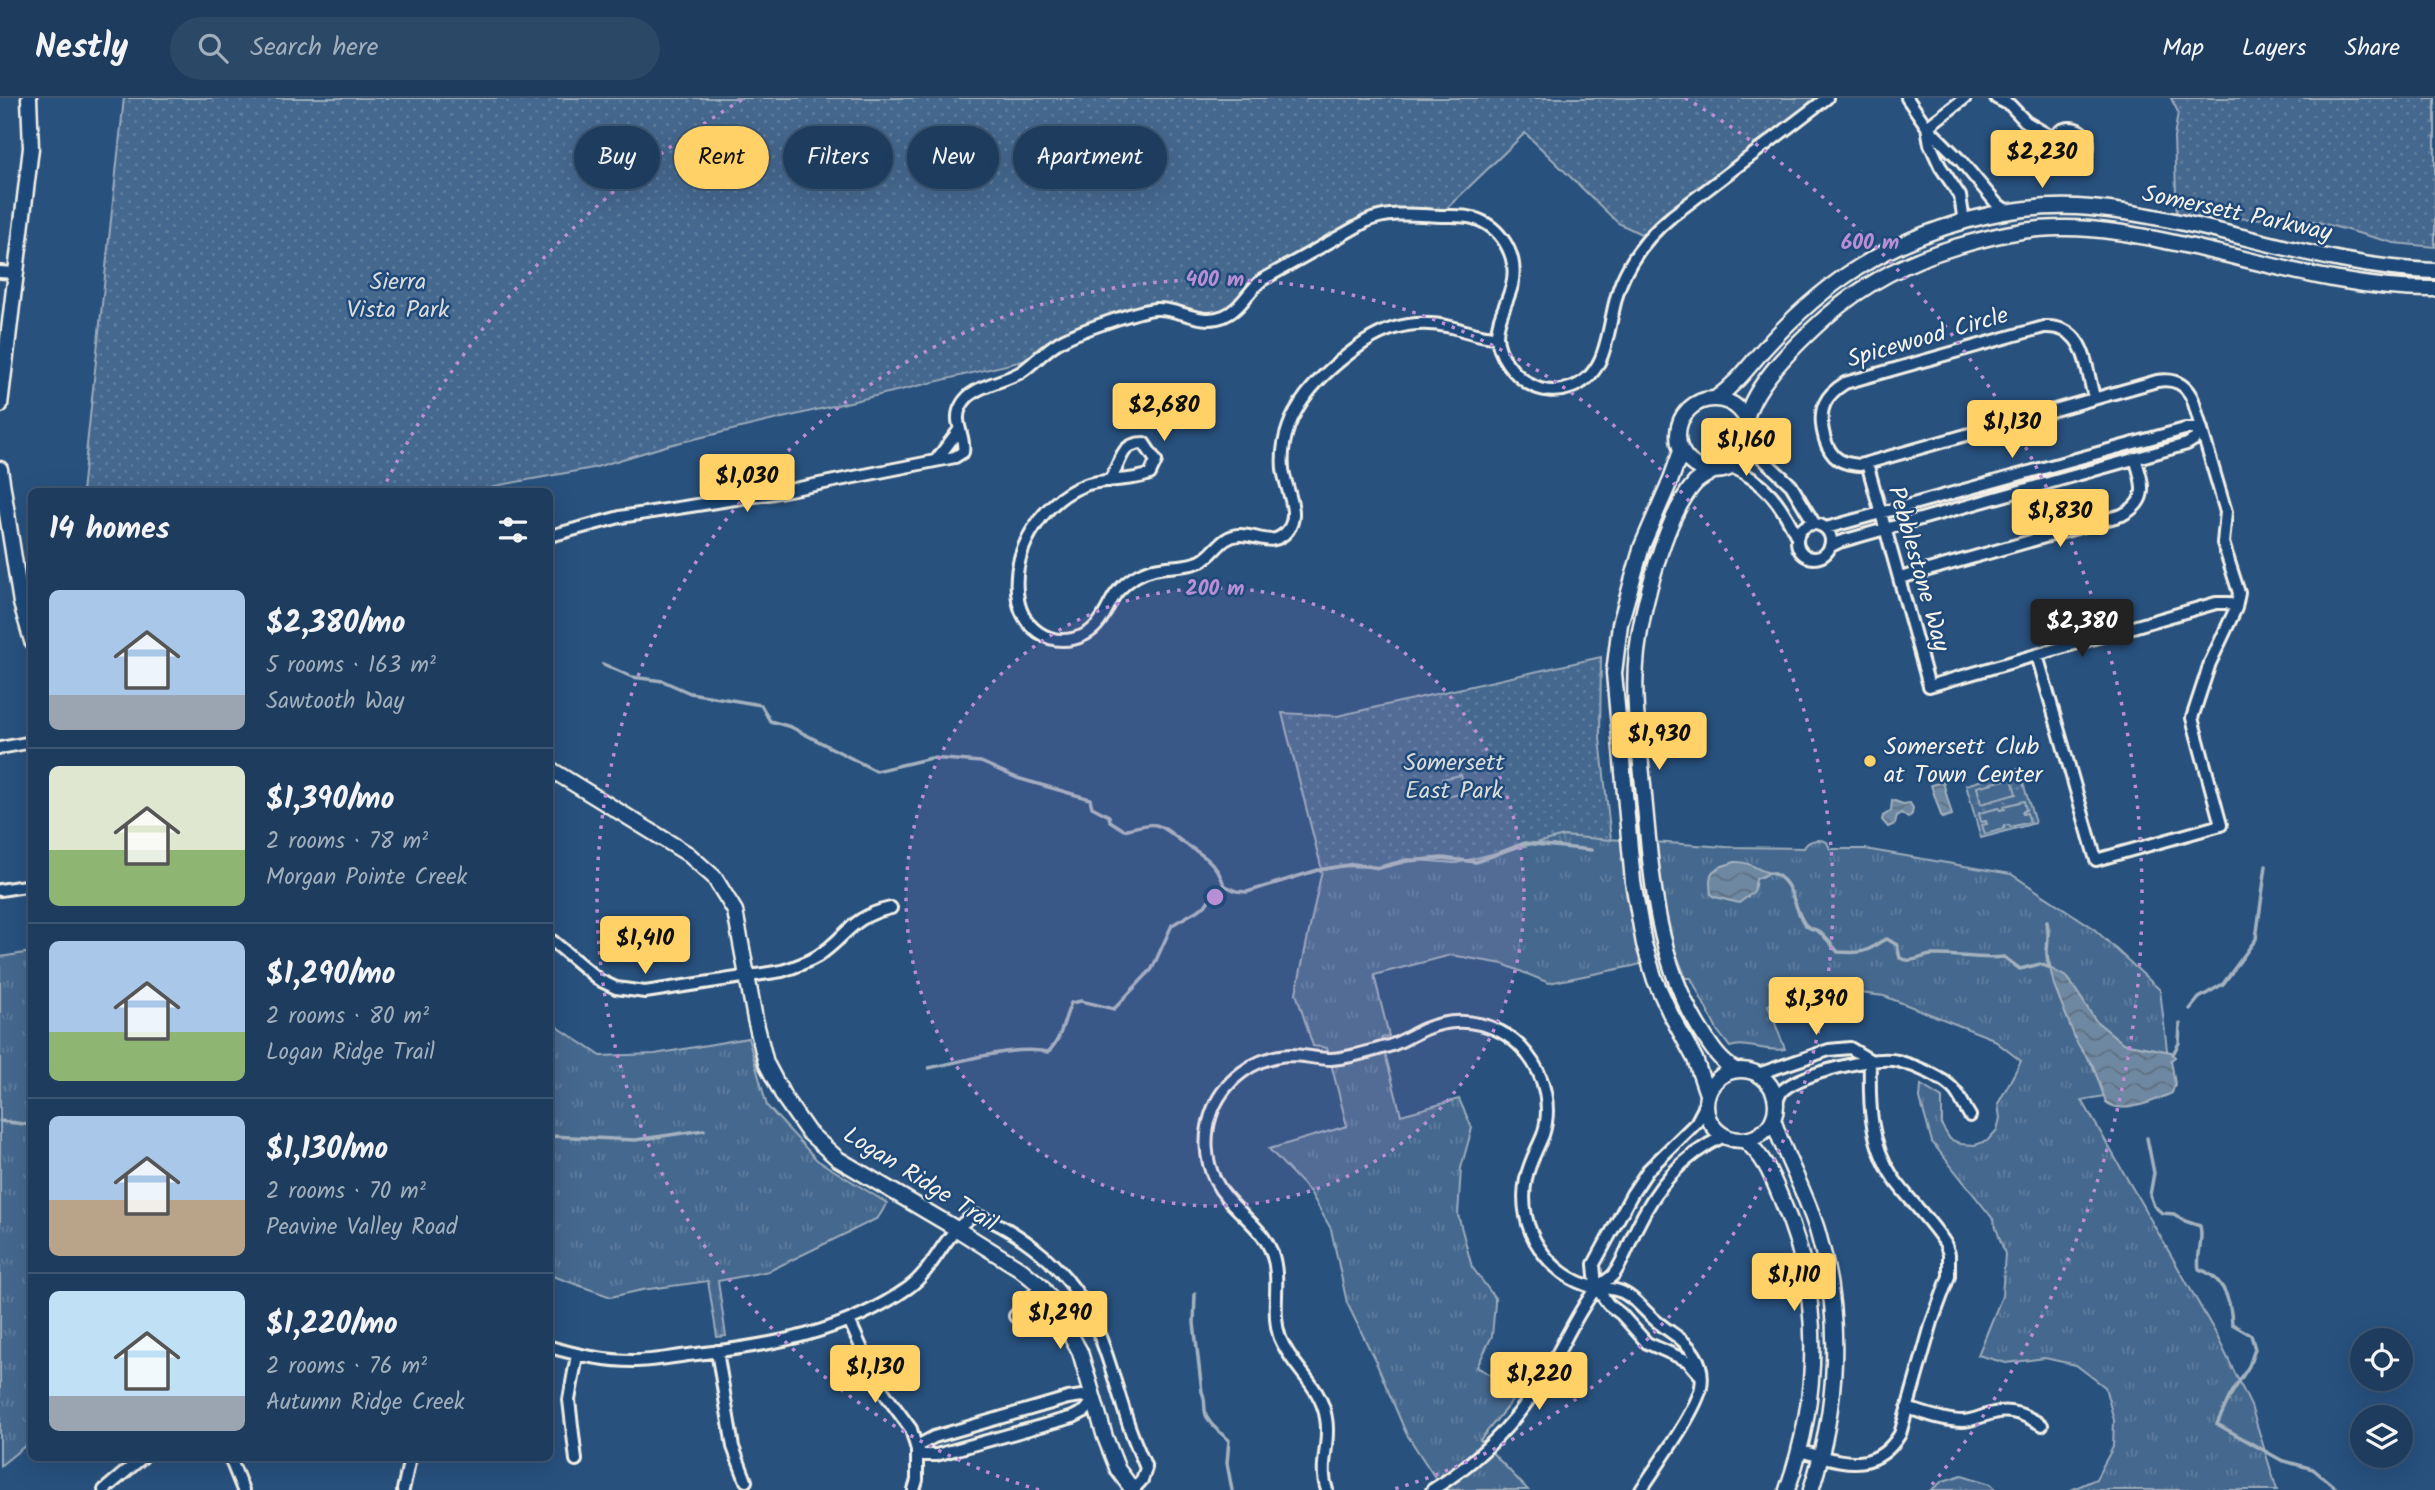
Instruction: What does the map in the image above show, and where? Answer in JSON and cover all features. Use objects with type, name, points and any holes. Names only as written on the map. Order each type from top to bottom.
[{"type":"main road","points":[[0,405],[8,272],[31,148],[29,98]]},
{"type":"main road","name":"Somersett Parkway","points":[[1715,399],[1739,380],[1786,327],[1839,280],[1882,254],[1938,230],[2009,212],[2048,207],[2102,209],[2185,224],[2330,258],[2402,270],[2435,271]]},
{"type":"main road","name":"Somersett Parkway","points":[[1746,420],[1749,406],[1759,390],[1793,349],[1847,299],[1872,281],[1939,252],[1980,239],[2022,231],[2058,228],[2134,234],[2330,278],[2401,289],[2435,289]]},
{"type":"main road","points":[[1713,471],[1694,466],[1681,451],[1678,426],[1683,415],[1692,406],[1703,400],[1715,399],[1734,405],[1746,420],[1750,438],[1744,455],[1731,467],[1713,471],[1697,481],[1688,493],[1654,569],[1640,627],[1636,694],[1651,875],[1661,936],[1671,970],[1689,1011],[1712,1049],[1735,1070]]},
{"type":"main road","points":[[1681,451],[1642,546],[1620,624],[1615,687],[1633,883],[1644,944],[1665,1002],[1695,1059],[1710,1122],[1724,1136],[1744,1140],[1758,1151],[1793,1224],[1806,1273],[1812,1314],[1812,1372],[1804,1433],[1787,1490]]},
{"type":"main road","points":[[0,469],[21,603],[28,627]]},
{"type":"main road","name":"Logan Ridge Trail","points":[[553,771],[688,854],[714,877],[735,911],[766,1063],[808,1132],[838,1159],[1019,1268],[1041,1286],[1053,1302],[1080,1352],[1105,1437],[1118,1470],[1133,1490]]},
{"type":"main road","points":[[1706,1099],[1718,1078],[1735,1070],[1758,1074],[1771,1087],[1779,1137],[1809,1206],[1828,1269],[1834,1317],[1835,1360],[1831,1403],[1821,1456],[1811,1490]]},
{"type":"main road","points":[[1744,1140],[1762,1134],[1775,1112]]},
{"type":"street","points":[[553,535],[621,517],[774,493],[955,457],[963,452],[959,409],[968,397],[1020,373],[1062,340],[1152,309],[1169,309],[1202,319],[1224,316],[1238,307],[1262,280],[1367,221],[1383,216],[1466,217],[1484,223],[1499,234],[1510,251],[1514,272],[1497,337],[1504,359],[1527,383],[1552,391],[1564,390],[1583,382],[1600,363],[1614,304],[1626,271],[1650,235],[1827,98]]},
{"type":"street","points":[[1907,98],[1927,127],[1961,161],[1996,203],[2009,212]]},
{"type":"street","points":[[1927,127],[1965,98]]},
{"type":"street","points":[[1996,98],[2010,105],[2026,122],[2053,138]]},
{"type":"street","points":[[1927,127],[1930,144],[1940,166],[1960,196],[1964,222]]},
{"type":"street","points":[[1109,481],[1124,450],[1133,443],[1144,443],[1156,461],[1150,474],[1139,479],[1125,478],[1088,485],[1068,495],[1040,519],[1023,547],[1016,578],[1020,608],[1032,628],[1052,639],[1072,639],[1090,631],[1103,618],[1116,593],[1147,570],[1197,563],[1232,536],[1243,535],[1271,540],[1285,533],[1293,517],[1283,469],[1285,438],[1290,422],[1310,389],[1368,340],[1384,332],[1418,324],[1437,324],[1478,336],[1497,337]]},
{"type":"street","name":"Spicewood Circle","points":[[1867,463],[1850,464],[1833,455],[1822,429],[1824,403],[1834,390],[1844,383],[2053,326],[2064,328],[2079,343],[2094,397]]},
{"type":"street","points":[[1867,463],[2157,381],[2175,381],[2185,386],[2190,393],[2226,512],[2223,543],[2239,593],[2236,608],[2210,663],[2192,718],[2221,825],[2096,860],[2037,655],[2216,603],[2228,603],[2236,608]]},
{"type":"street","points":[[1826,528],[2185,429],[2202,429]]},
{"type":"street","points":[[1731,467],[1760,482],[1786,515],[1797,537],[1798,547],[1810,558],[1821,557],[1831,546],[1885,529],[2187,444],[2195,439],[2202,429]]},
{"type":"street","points":[[937,459],[959,430]]},
{"type":"street","points":[[1750,438],[1762,458],[1791,485],[1814,523],[1826,528],[1831,536],[1831,546]]},
{"type":"street","points":[[1900,578],[2122,515],[2139,502],[2142,493],[2143,482],[2135,458]]},
{"type":"street","name":"Pebblestone Way","points":[[1867,463],[1928,686],[2037,655]]},
{"type":"street","points":[[1797,537],[1802,529],[1814,523]]},
{"type":"street","points":[[0,748],[28,743]]},
{"type":"street","points":[[0,890],[28,886]]},
{"type":"street","points":[[553,942],[598,980],[616,988],[645,992],[782,971],[802,965],[820,954],[856,921],[874,912],[891,908]]},
{"type":"street","points":[[1327,1490],[1323,1469],[1328,1432],[1324,1408],[1314,1386],[1292,1360],[1282,1341],[1275,1316],[1277,1278],[1273,1256],[1261,1232],[1226,1198],[1209,1163],[1207,1134],[1211,1113],[1225,1088],[1239,1074],[1257,1063],[1285,1056],[1342,1058],[1383,1048],[1439,1024],[1458,1021],[1478,1023],[1498,1030],[1524,1049],[1540,1074],[1547,1105],[1543,1135],[1526,1178],[1524,1198],[1527,1219],[1536,1242],[1549,1261],[1573,1279],[1596,1287],[1622,1291],[1656,1322],[1683,1341],[1697,1357],[1702,1378],[1698,1399],[1641,1490]]},
{"type":"street","points":[[1758,1074],[1829,1050],[1850,1048],[1870,1060]]},
{"type":"street","points":[[1800,1451],[1854,1463],[1875,1459],[1893,1445],[1900,1434],[1932,1322],[1949,1276],[1950,1265],[1945,1243],[1895,1180],[1877,1145],[1869,1109],[1870,1060]]},
{"type":"street","points":[[1775,1112],[1784,1090],[1804,1078],[1870,1060],[1898,1061],[1941,1080],[1955,1091],[1970,1115]]},
{"type":"street","points":[[1702,1378],[1688,1361],[1647,1343],[1621,1314],[1608,1304],[1596,1287],[1594,1264],[1648,1170],[1696,1124],[1706,1099]]},
{"type":"street","points":[[1432,1490],[1478,1456],[1514,1419],[1535,1391],[1580,1310],[1596,1287],[1614,1274],[1659,1188],[1677,1166],[1724,1136]]},
{"type":"street","points":[[553,1348],[578,1355],[633,1361],[717,1351],[814,1334],[849,1320],[910,1287],[931,1266],[955,1228],[975,1216],[987,1219],[1022,1238],[1052,1261],[1088,1308],[1101,1335],[1129,1427],[1146,1468],[1142,1480],[1133,1490]]},
{"type":"street","points":[[1015,1315],[1041,1286]]},
{"type":"street","points":[[849,1320],[877,1383],[911,1429],[917,1450],[917,1480],[914,1490]]},
{"type":"street","points":[[717,1351],[733,1447],[746,1481]]},
{"type":"street","points":[[576,1460],[569,1400],[578,1355]]},
{"type":"street","points":[[1082,1396],[1094,1400],[1085,1411],[1073,1417],[936,1455],[923,1455],[917,1450],[921,1444],[934,1437],[1068,1398],[1082,1396]]},
{"type":"street","points":[[1907,1408],[1953,1421],[1965,1421],[2009,1411],[2042,1425]]},
{"type":"street","points":[[104,1490],[138,1461]]},
{"type":"street","points":[[231,1461],[243,1490]]},
{"type":"street","points":[[403,1490],[409,1461]]},
{"type":"green space","name":"Sierra Vista Park","points":[[124,98],[1818,98],[1641,234],[1618,223],[1525,133],[1445,210],[1376,213],[1259,279],[1235,304],[1219,314],[1197,314],[1166,304],[1139,307],[1031,359],[669,445],[593,468],[491,488],[82,488]]},
{"type":"green space","points":[[2171,98],[2435,98],[2435,247],[2394,243],[2307,219],[2177,218],[2174,138],[2178,112]]},
{"type":"green space","name":"Somersett East Park","points":[[1601,657],[1600,738],[1611,840],[1564,836],[1456,863],[1407,859],[1377,867],[1344,866],[1322,870],[1282,713],[1337,716]]},
{"type":"green space","points":[[2019,769],[2035,823],[1981,838],[1966,785]]},
{"type":"green space","points":[[1461,775],[1465,793],[1446,797],[1442,779]]},
{"type":"green space","points":[[2012,778],[2016,794],[1981,804],[1977,787]]},
{"type":"green space","points":[[2024,801],[2026,810],[2022,812],[2027,813],[2030,822],[2004,826],[2004,829],[1985,834],[1982,825],[1987,824],[1986,821],[1981,822],[1979,813],[2005,809],[2004,806]]},
{"type":"green space","points":[[1564,836],[1726,847],[1804,848],[1814,840],[1820,840],[1827,842],[1830,849],[1865,849],[2011,874],[2092,927],[2160,990],[2171,1084],[2082,1100],[2215,1332],[2251,1406],[2277,1490],[2071,1490],[2096,1479],[2113,1447],[2114,1420],[2105,1387],[2076,1365],[2045,1358],[2006,1363],[1978,1355],[2002,1296],[2005,1254],[1993,1219],[1932,1142],[1920,1099],[1921,1085],[1942,1098],[1942,1126],[1950,1139],[1961,1144],[1975,1145],[1987,1141],[1997,1130],[2000,1118],[1998,1104],[2021,1061],[1991,1038],[1884,996],[1852,992],[1805,999],[1794,996],[1768,1005],[1785,1049],[1771,1050],[1743,1045],[1730,1047],[1717,1030],[1691,978],[1686,978],[1676,954],[1633,966],[1549,983],[1503,964],[1451,955],[1374,975],[1389,1036],[1381,1038],[1401,1115],[1459,1099],[1472,1128],[1461,1168],[1458,1215],[1472,1267],[1495,1298],[1492,1336],[1477,1367],[1520,1391],[1480,1440],[1528,1490],[1443,1490],[1406,1433],[1347,1303],[1331,1229],[1310,1192],[1269,1149],[1347,1126],[1327,1048],[1313,1046],[1296,993],[1322,870],[1344,866],[1377,867],[1407,859],[1456,863]]},
{"type":"green space","points":[[28,952],[28,1443],[0,1466],[0,957]]},
{"type":"green space","points":[[553,1024],[601,1056],[655,1054],[748,1038],[767,1106],[817,1160],[887,1203],[878,1218],[769,1271],[718,1281],[726,1336],[717,1337],[708,1281],[611,1297],[553,1276]]},
{"type":"green space","points":[[1962,1475],[1991,1484],[1995,1490],[1931,1490],[1943,1481]]},
{"type":"water","points":[[1943,782],[1952,815],[1942,818],[1931,785]]},
{"type":"water","points":[[1892,800],[1903,804],[1910,803],[1913,808],[1908,818],[1901,813],[1895,824],[1888,827],[1882,820],[1883,816],[1891,811]]},
{"type":"water","points":[[1735,862],[1770,873],[1756,879],[1754,892],[1739,903],[1715,897],[1711,894],[1710,885],[1714,871]]},
{"type":"water","points":[[2050,968],[2068,978],[2096,1021],[2123,1043],[2171,1052],[2175,1057],[2171,1060],[2175,1084],[2172,1093],[2130,1107],[2113,1106],[2106,1102],[2093,1066],[2077,1043]]},
{"type":"waterway","points":[[603,664],[632,677],[663,681],[690,693],[761,705],[770,721],[791,727],[876,771],[931,758],[981,762],[1017,778],[1090,799],[1092,807],[1109,816],[1110,821],[1124,830],[1144,825],[1160,826],[1167,830],[1208,860],[1217,870],[1224,885]]},
{"type":"waterway","points":[[929,1068],[1004,1052],[1048,1052],[1059,1036],[1071,1003],[1081,1001],[1114,1009],[1152,969],[1172,925],[1205,906],[1215,891],[1224,885],[1236,891],[1247,892],[1318,870],[1354,864],[1379,868],[1407,861],[1442,858],[1476,862],[1525,843],[1591,850]]},
{"type":"waterway","points":[[2190,1009],[2199,998],[2223,984],[2256,939],[2266,866]]},
{"type":"waterway","points":[[1770,873],[1778,876],[1788,886],[1806,925],[1821,933],[1838,952],[1864,951],[1887,939],[1897,945],[1900,958],[1904,960],[1932,955],[2004,957],[2020,969],[2040,964],[2050,968]]},
{"type":"waterway","points":[[2047,922],[2047,956],[2050,968]]},
{"type":"waterway","points":[[2173,1054],[2179,1043],[2180,1024]]},
{"type":"waterway","points":[[0,1121],[28,1124]]},
{"type":"waterway","points":[[553,1136],[635,1140],[704,1130]]},
{"type":"waterway","points":[[2147,1138],[2154,1173],[2150,1195],[2154,1206],[2162,1213],[2174,1214],[2200,1226],[2199,1269],[2220,1284],[2230,1306],[2232,1324],[2251,1335],[2255,1349],[2249,1366],[2230,1396],[2217,1424],[2281,1460],[2313,1469],[2338,1490]]},
{"type":"waterway","points":[[1195,1294],[1194,1323],[1205,1412],[1212,1425],[1229,1440],[1227,1463],[1232,1490]]},
{"type":"place","name":"Somersett Club at Town Center","points":[[1870,761]]}]
